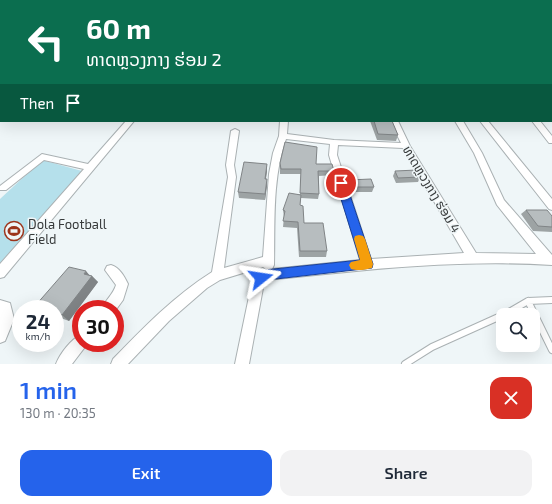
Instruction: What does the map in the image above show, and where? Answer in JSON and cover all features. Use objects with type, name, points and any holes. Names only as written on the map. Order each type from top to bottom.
[{"type":"street","points":[[0,274],[129,122]]},
{"type":"street","points":[[268,275],[273,174],[277,153],[283,136],[284,122]]},
{"type":"street","name":"ທາດຫຼວງກາງ ຮ່ອມ 4","points":[[394,122],[406,146],[472,257]]},
{"type":"street","points":[[460,122],[478,153],[500,202],[550,260]]},
{"type":"street","points":[[485,122],[552,206]]},
{"type":"street","points":[[537,122],[552,141]]},
{"type":"street","points":[[217,275],[230,195],[232,177],[230,165],[235,131]]},
{"type":"street","points":[[283,136],[334,142],[406,146]]},
{"type":"street","points":[[334,142],[333,155],[367,264]]},
{"type":"street","points":[[3,188],[42,157],[91,168]]},
{"type":"street","points":[[242,364],[258,282],[264,275],[367,264],[472,257],[550,260]]},
{"type":"street","points":[[118,364],[172,308],[217,275],[268,261]]},
{"type":"street","points":[[111,270],[122,284],[119,296],[116,300]]},
{"type":"street","points":[[0,306],[5,308],[7,319],[0,336]]},
{"type":"street","points":[[63,364],[73,352]]},
{"type":"lane","points":[[516,308],[528,301],[552,300]]},
{"type":"lane","points":[[528,301],[552,350]]},
{"type":"lane","points":[[404,364],[432,346],[496,318]]},
{"type":"shaded area","name":"Dola Football Field","points":[[42,160],[82,171],[0,263],[0,199]]},
{"type":"building","points":[[374,122],[392,122],[398,135],[378,134]]},
{"type":"building","points":[[285,142],[317,147],[316,164],[332,164],[334,171],[318,171],[319,194],[300,193],[301,169],[281,169],[280,163]]},
{"type":"building","points":[[244,162],[267,164],[265,194],[238,192]]},
{"type":"building","points":[[417,170],[420,177],[398,178],[395,171]]},
{"type":"building","points":[[371,179],[374,187],[352,187],[349,180]]},
{"type":"building","points":[[289,193],[301,195],[300,205],[303,206],[304,223],[323,223],[327,251],[300,251],[298,222],[283,221],[285,211],[283,210]]},
{"type":"building","points":[[526,210],[547,210],[552,216],[552,227],[538,226]]},
{"type":"building","points":[[69,267],[86,271],[84,274],[92,276],[72,300],[64,312],[64,300],[40,300]]},
{"type":"slow traffic","points":[[355,265],[367,264],[359,239]]},
{"type":"place","name":"Dola Football Field","points":[[14,231]]},
{"type":"route","points":[[261,278],[264,275],[367,264],[341,183]]}]
